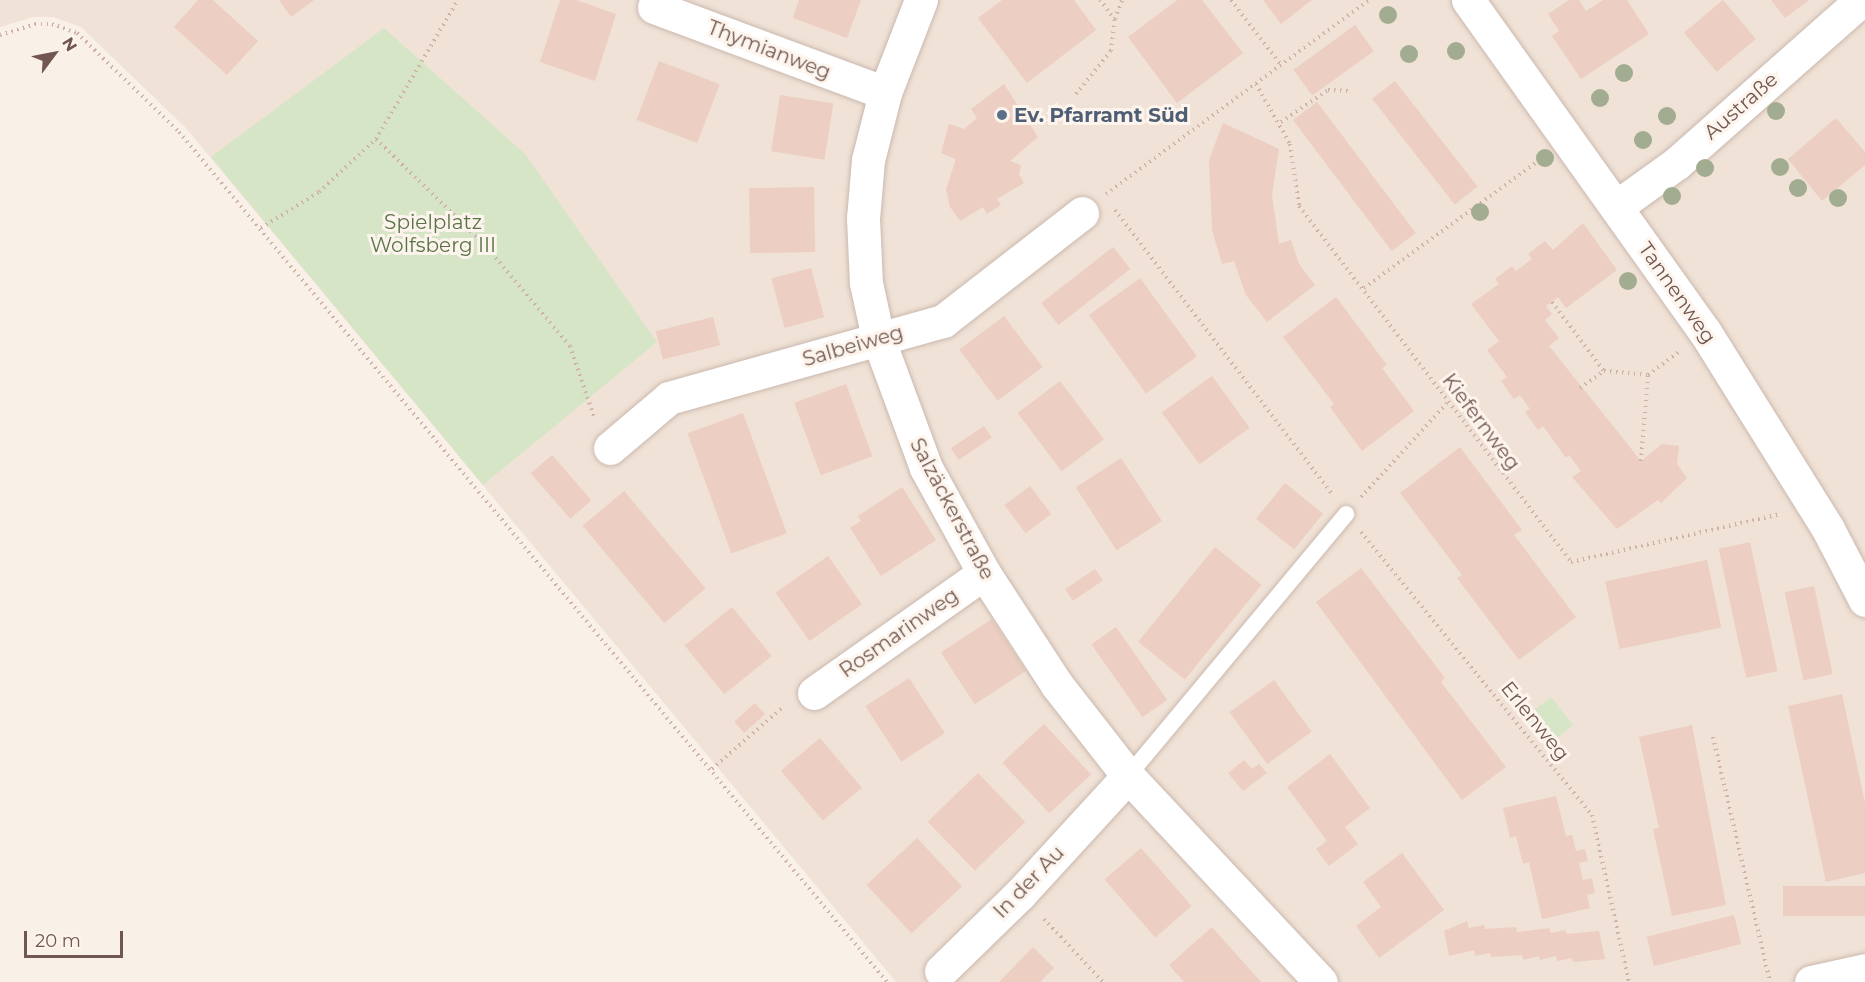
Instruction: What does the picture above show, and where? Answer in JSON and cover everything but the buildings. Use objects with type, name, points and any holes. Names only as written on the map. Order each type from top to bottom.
[{"type":"street","name":"Salzäckerstraße","points":[[921,0],[885,93],[868,160],[863,218],[866,283],[878,338],[926,468],[984,573],[1057,685],[1128,776],[1321,982]]},
{"type":"street","name":"Tannenweg","points":[[1468,0],[1705,332],[1854,572],[1865,600]]},
{"type":"street","name":"Austraße","points":[[1616,207],[1677,163],[1861,0]]},
{"type":"street","name":"Thymianweg","points":[[654,7],[885,93]]},
{"type":"street","name":"Salbeiweg","points":[[610,448],[669,398],[943,321],[1093,204]]},
{"type":"street","name":"Rosmarinweg","points":[[814,693],[984,573]]},
{"type":"street","name":"In der Au","points":[[932,976],[1020,894],[1128,776]]},
{"type":"street","points":[[1811,982],[1865,970]]},
{"type":"lane","points":[[1128,776],[1346,513]]},
{"type":"path","points":[[261,228],[320,192],[376,139],[458,0]]},
{"type":"path","points":[[1100,0],[1115,20]]},
{"type":"path","points":[[1076,93],[1111,51],[1115,20],[1122,0]]},
{"type":"path","points":[[1231,0],[1281,65]]},
{"type":"path","points":[[1369,0],[1093,204],[1346,513],[1447,403]]},
{"type":"path","points":[[0,35],[35,24],[52,24],[77,33],[179,132],[712,769],[887,982]]},
{"type":"path","name":"Kiefernweg","points":[[1256,84],[1281,122],[1290,144],[1299,206],[1364,288],[1447,403],[1571,562],[1814,506]]},
{"type":"path","points":[[1281,122],[1328,90],[1348,91]]},
{"type":"path","points":[[376,139],[484,244],[570,346],[585,401],[610,448]]},
{"type":"path","points":[[1364,288],[1568,140]]},
{"type":"path","points":[[1552,302],[1604,371]]},
{"type":"path","points":[[1581,388],[1604,371],[1648,375],[1674,356]]},
{"type":"path","points":[[1641,461],[1648,375]]},
{"type":"path","name":"Erlenweg","points":[[1346,513],[1592,815],[1629,982]]},
{"type":"path","points":[[712,769],[789,701],[814,693]]},
{"type":"path","points":[[1713,737],[1770,982]]},
{"type":"path","points":[[1020,894],[1103,982]]},
{"type":"shaded area","points":[[0,0],[1865,0],[1865,982],[896,982],[185,127],[81,27],[53,17],[33,17],[0,27]]},
{"type":"green space","name":"Spielplatz Wolfsberg III","points":[[384,28],[525,154],[657,342],[483,485],[211,157]]},
{"type":"green space","points":[[1551,697],[1573,725],[1548,745],[1526,717]]},
{"type":"place","name":"Ev. Pfarramt Süd","points":[[1002,115]]}]
